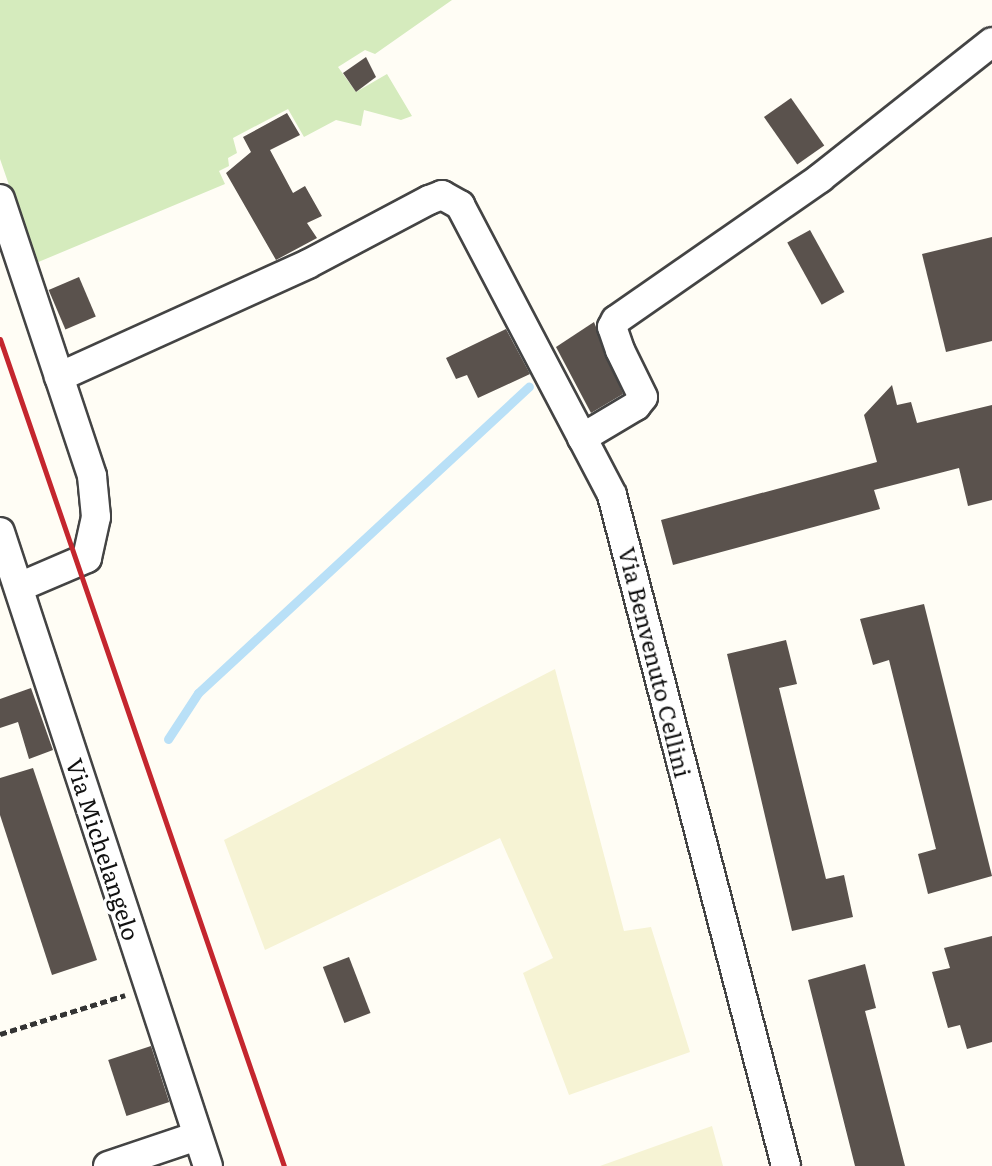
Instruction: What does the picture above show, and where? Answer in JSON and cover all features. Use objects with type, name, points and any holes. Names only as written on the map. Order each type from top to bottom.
[{"type":"street","points":[[582,438],[636,407],[643,397],[612,327],[621,315],[820,178],[992,42]]},
{"type":"street","name":"Via Benvenuto Cellini","points":[[59,377],[308,264],[442,195],[460,205],[612,495],[786,1166]]},
{"type":"street","points":[[0,199],[92,476],[96,517],[93,547],[87,558],[19,587]]},
{"type":"street","name":"Via Michelangelo","points":[[0,531],[208,1166]]},
{"type":"street","points":[[108,1166],[195,1131]]},
{"type":"path","points":[[0,1034],[149,988]]},
{"type":"shaded area","points":[[555,669],[624,931],[651,927],[690,1052],[569,1095],[523,973],[553,958],[500,838],[265,950],[224,840]]},
{"type":"shaded area","points":[[712,1126],[723,1166],[600,1166]]},
{"type":"green space","points":[[0,0],[452,0],[375,54],[365,50],[338,67],[356,92],[387,74],[412,116],[401,120],[364,110],[361,126],[336,120],[304,137],[288,109],[233,138],[237,153],[228,158],[229,166],[219,171],[225,184],[36,263],[0,159]]},
{"type":"building","points":[[366,57],[376,77],[356,92],[343,73]]},
{"type":"building","points":[[791,98],[824,146],[797,164],[764,117]]},
{"type":"building","points":[[287,113],[300,135],[270,150],[293,193],[305,186],[322,216],[307,223],[317,238],[276,260],[226,173],[251,152],[243,137]]},
{"type":"building","points":[[810,230],[844,292],[822,305],[787,243]]},
{"type":"building","points":[[992,237],[992,341],[946,352],[922,254]]},
{"type":"building","points":[[79,277],[96,317],[65,329],[49,290]]},
{"type":"building","points":[[594,322],[623,394],[591,413],[556,347]]},
{"type":"building","points":[[506,329],[530,374],[478,398],[467,375],[456,379],[446,358]]},
{"type":"building","points":[[892,385],[897,405],[911,402],[917,423],[992,405],[992,500],[968,506],[959,468],[874,490],[880,509],[673,565],[661,520],[877,462],[864,415]]},
{"type":"building","points":[[924,604],[992,876],[928,894],[918,854],[936,849],[889,660],[873,665],[860,619]]},
{"type":"building","points":[[786,640],[797,684],[779,688],[826,879],[844,875],[853,917],[792,931],[727,654]]},
{"type":"building","points":[[31,688],[53,750],[29,759],[18,722],[0,728],[0,699]]},
{"type":"building","points":[[33,768],[97,960],[52,975],[0,815],[0,778]]},
{"type":"building","points":[[992,936],[992,1042],[967,1049],[960,1025],[948,1028],[932,972],[950,968],[944,948]]},
{"type":"building","points":[[349,957],[371,1013],[344,1023],[323,967]]},
{"type":"building","points":[[865,964],[876,1008],[865,1011],[905,1166],[855,1166],[808,980]]},
{"type":"building","points":[[151,1046],[169,1102],[126,1116],[108,1060]]},
{"type":"waterway","points":[[168,739],[198,693],[529,387]]},
{"type":"railway","points":[[0,339],[284,1166]]}]
